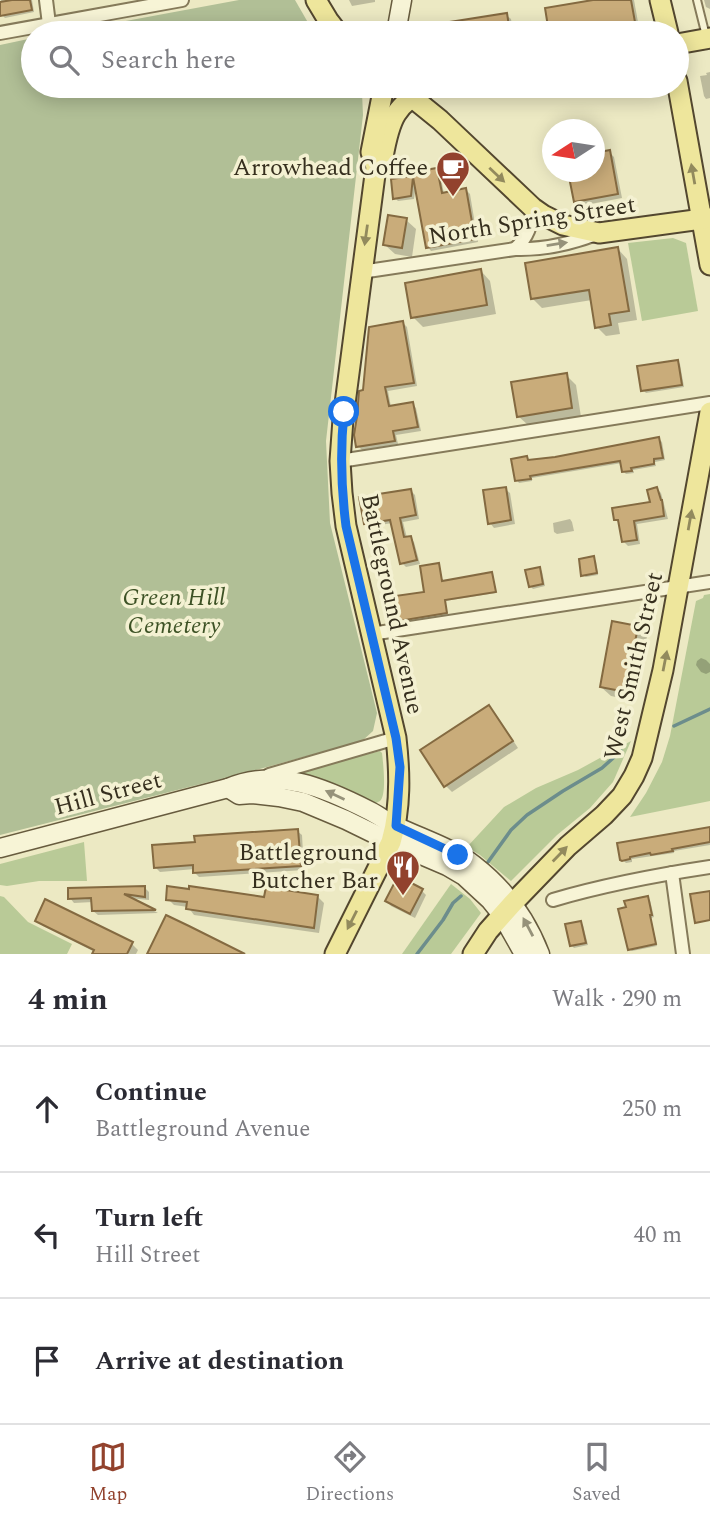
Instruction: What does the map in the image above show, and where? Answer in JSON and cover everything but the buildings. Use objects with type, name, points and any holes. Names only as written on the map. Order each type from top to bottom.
[{"type":"main road","points":[[316,0],[329,21]]},
{"type":"main road","points":[[660,0],[665,21]]},
{"type":"main road","points":[[689,42],[708,38]]},
{"type":"main road","points":[[375,98],[379,107]]},
{"type":"main road","name":"Battleground Avenue","points":[[335,954],[393,834],[400,767],[396,738],[346,526],[340,461],[361,272],[376,167],[371,152],[381,98]]},
{"type":"main road","points":[[376,167],[383,158],[395,115],[408,98]]},
{"type":"main road","points":[[422,98],[440,120],[533,208],[563,225],[599,233]]},
{"type":"main road","points":[[681,98],[706,219],[710,265]]},
{"type":"main road","name":"North Spring Street","points":[[599,233],[706,219]]},
{"type":"main road","name":"West Smith Street","points":[[473,954],[507,909],[568,846],[622,796],[642,758],[663,670],[710,412]]},
{"type":"street","points":[[46,0],[49,21]]},
{"type":"street","points":[[66,21],[182,0]]},
{"type":"street","points":[[0,33],[21,29]]},
{"type":"street","points":[[514,249],[527,236],[533,208]]},
{"type":"street","name":"North Spring Street","points":[[361,272],[580,241],[599,233]]},
{"type":"street","points":[[340,461],[710,403]]},
{"type":"street","points":[[371,634],[710,582]]},
{"type":"street","name":"Hill Street","points":[[0,848],[228,788],[396,738]]},
{"type":"street","name":"Hill Street","points":[[256,779],[271,778],[322,788],[373,812],[393,834]]},
{"type":"street","name":"Hill Street","points":[[228,788],[239,795],[252,794],[303,802],[346,820],[458,855],[474,864],[507,909],[532,933],[540,954]]},
{"type":"street","points":[[553,900],[585,890],[710,867]]},
{"type":"street","points":[[672,873],[683,954]]},
{"type":"street","name":"Hill Street","points":[[507,909],[524,954]]},
{"type":"lane","points":[[697,0],[708,38]]},
{"type":"green space","points":[[239,0],[295,0],[307,21],[126,21]]},
{"type":"green space","name":"Green Hill Cemetery","points":[[21,41],[21,98],[362,98],[363,115],[326,441],[330,523],[377,713],[373,731],[362,741],[0,835],[0,45]]},
{"type":"green space","points":[[673,238],[686,243],[698,311],[642,321],[628,243]]},
{"type":"green space","points":[[710,594],[710,801],[630,817],[662,762],[670,736],[696,601]]},
{"type":"green space","points":[[631,741],[613,782],[590,808],[557,835],[511,881],[467,847],[504,807],[536,788],[578,770]]},
{"type":"green space","points":[[380,751],[383,763],[383,792],[380,801],[374,804],[325,781],[289,774]]},
{"type":"green space","points":[[84,842],[87,881],[39,881],[0,885],[0,864]]},
{"type":"green space","points":[[451,884],[470,899],[481,913],[451,954],[402,954]]},
{"type":"green space","points":[[0,896],[28,922],[72,944],[67,954],[0,954]]},
{"type":"waterway","points":[[674,726],[710,709]]},
{"type":"waterway","points":[[488,862],[511,830],[527,815],[602,768],[621,751]]},
{"type":"waterway","points":[[417,954],[453,903],[461,896]]},
{"type":"place","name":"Arrowhead Coffee","points":[[453,198]]},
{"type":"place","name":"Battleground Butcher Bar","points":[[403,897]]},
{"type":"route","points":[[344,412],[340,461],[346,526],[396,738],[400,767],[396,826],[458,855]]}]
